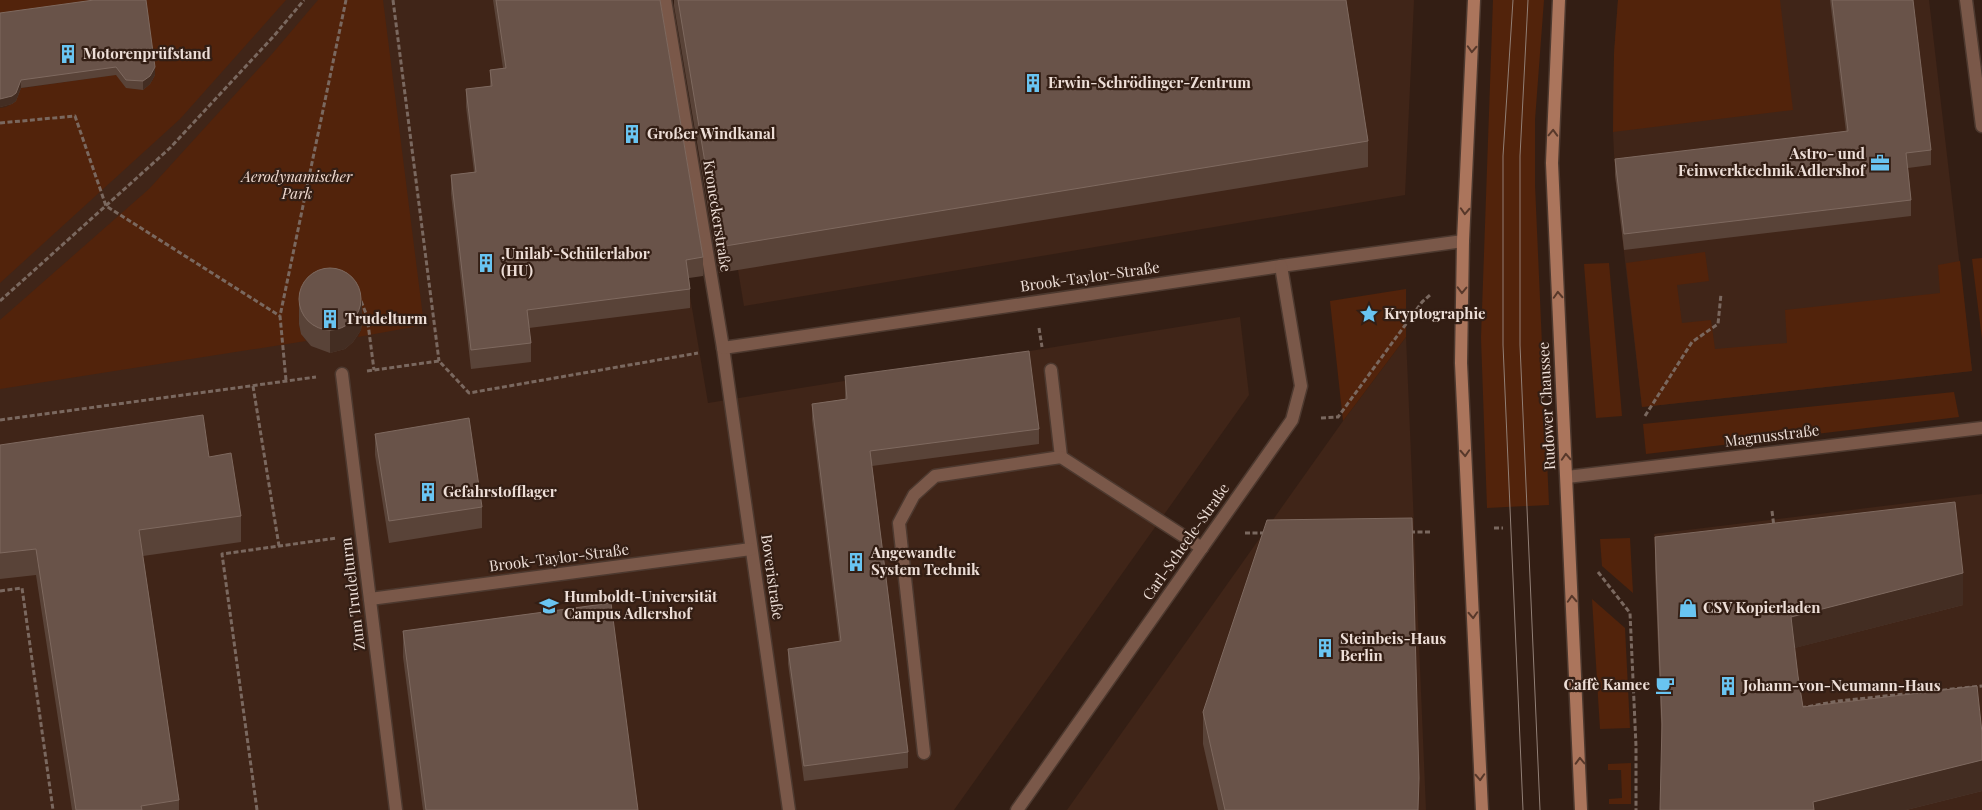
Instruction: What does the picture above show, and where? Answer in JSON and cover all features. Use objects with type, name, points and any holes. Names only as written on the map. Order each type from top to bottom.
[{"type":"main road","points":[[1474,0],[1463,241],[1461,363],[1482,810]]},
{"type":"main road","name":"Rudower Chaussee","points":[[1559,0],[1552,163],[1581,810]]},
{"type":"street","name":"Kroneckerstraße","points":[[665,0],[723,348]]},
{"type":"street","points":[[1966,0],[1982,126]]},
{"type":"street","name":"Brook-Taylor-Straße","points":[[723,348],[1463,241]]},
{"type":"street","name":"Carl-Scheele-Straße","points":[[1017,810],[1292,420],[1300,386],[1281,266]]},
{"type":"street","name":"Boveristraße","points":[[723,348],[789,810]]},
{"type":"street","points":[[1050,370],[1060,457]]},
{"type":"street","name":"Zum Trudelturm","points":[[342,374],[396,810]]},
{"type":"street","name":"Magnusstraße","points":[[1566,477],[1982,428]]},
{"type":"street","points":[[924,753],[898,523],[914,494],[935,476],[1060,457],[1202,548]]},
{"type":"street","name":"Brook-Taylor-Straße","points":[[370,599],[751,549]]},
{"type":"path","points":[[0,301],[170,148],[304,0]]},
{"type":"path","points":[[286,380],[280,316],[346,0]]},
{"type":"path","points":[[393,0],[438,361]]},
{"type":"path","points":[[0,123],[75,116],[106,206],[280,316]]},
{"type":"path","points":[[1644,416],[1692,342],[1718,324],[1721,294]]},
{"type":"path","points":[[1292,420],[1338,417],[1422,302],[1430,295]]},
{"type":"path","points":[[358,297],[367,316],[374,370]]},
{"type":"path","points":[[1035,302],[1044,364],[1050,370]]},
{"type":"path","points":[[253,386],[279,546]]},
{"type":"path","points":[[1772,511],[1775,535]]},
{"type":"path","points":[[1402,532],[1432,532]]},
{"type":"path","points":[[1212,533],[1272,533]]},
{"type":"path","points":[[257,810],[222,554],[362,534]]},
{"type":"path","points":[[1597,564],[1597,572],[1630,613],[1636,746],[1636,810]]},
{"type":"path","points":[[0,591],[22,588],[53,810]]},
{"type":"path","points":[[1798,708],[1838,701],[1982,686]]},
{"type":"shaded area","name":"Humboldt-Universität Campus Adlershof","points":[[0,0],[640,0],[708,403],[1240,317],[1249,395],[954,810],[0,810]]},
{"type":"shaded area","name":"Erwin-Schrödinger-Zentrum","points":[[693,0],[1414,0],[1405,195],[744,306]]},
{"type":"shaded area","points":[[1618,0],[1929,0],[1972,371],[1642,407],[1615,175],[1613,132],[1614,54]]},
{"type":"shaded area","points":[[1406,337],[1426,810],[1067,810],[1343,421]]},
{"type":"shaded area","name":"Johann-von-Neumann-Haus","points":[[1982,494],[1982,810],[1661,810],[1662,756],[1654,534]]},
{"type":"green space","points":[[0,0],[286,0],[180,119],[0,283],[0,108],[9,106],[18,95],[19,88],[14,55],[25,54],[25,62],[19,62],[23,88],[114,75],[111,51],[104,51],[104,43],[114,41],[119,74],[127,86],[134,89],[143,89],[153,80],[155,71],[145,1],[0,21]]},
{"type":"green space","name":"Aerodynamischer Park","points":[[318,0],[383,0],[424,325],[358,337],[361,330],[300,311],[300,327],[306,341],[0,389],[0,320],[149,189],[272,54]]},
{"type":"green space","points":[[1493,0],[1544,0],[1535,120],[1535,185],[1549,505],[1487,508],[1481,338]]},
{"type":"green space","points":[[1618,0],[1780,0],[1793,110],[1613,132],[1614,54]]},
{"type":"green space","points":[[1705,252],[1709,281],[1677,285],[1682,323],[1711,320],[1715,349],[1787,343],[1785,310],[1940,293],[1938,265],[1960,261],[1972,371],[1642,407],[1626,263]]},
{"type":"green space","points":[[1982,258],[1982,339],[1972,259]]},
{"type":"green space","points":[[1609,263],[1622,416],[1596,418],[1584,264]]},
{"type":"green space","points":[[1406,289],[1406,337],[1343,421],[1330,301]]},
{"type":"green space","points":[[1954,392],[1959,417],[1646,454],[1643,424]]},
{"type":"green space","points":[[1630,538],[1633,593],[1602,566],[1600,539]]},
{"type":"green space","points":[[1592,599],[1625,628],[1630,728],[1600,729]]},
{"type":"green space","points":[[1631,763],[1631,804],[1609,804],[1609,799],[1622,798],[1621,770],[1608,770],[1608,764]]},
{"type":"building","name":"Motorenprüfstand","points":[[94,0],[146,0],[155,67],[150,76],[143,81],[126,80],[116,67],[21,80],[16,93],[0,99],[0,13]]},
{"type":"building","points":[[496,0],[660,0],[703,257],[686,260],[690,289],[527,310],[531,343],[471,350],[451,175],[476,172],[466,89],[492,86],[490,70],[506,68]]},
{"type":"building","name":"Erwin-Schrödinger-Zentrum","points":[[678,0],[1346,0],[1368,141],[719,247]]},
{"type":"building","points":[[1832,0],[1913,0],[1931,150],[1906,153],[1911,200],[1624,234],[1615,159],[1848,131]]},
{"type":"building","points":[[324,268],[336,268],[352,277],[359,287],[361,299],[359,311],[352,321],[336,330],[324,330],[313,325],[304,316],[299,305],[299,293],[304,282],[313,273]]},
{"type":"building","name":"Angewandte System Technik","points":[[1029,351],[1039,429],[870,451],[908,752],[804,766],[788,649],[841,641],[812,404],[847,399],[845,376]]},
{"type":"building","points":[[203,415],[209,457],[231,453],[241,516],[139,530],[179,800],[141,806],[142,810],[76,810],[36,549],[0,553],[0,445]]},
{"type":"building","name":"Gefahrstofflager","points":[[469,418],[482,507],[389,521],[375,434]]},
{"type":"building","name":"Johann-von-Neumann-Haus","points":[[1955,502],[1963,573],[1791,617],[1803,707],[1977,686],[1982,733],[1982,760],[1813,802],[1814,810],[1660,810],[1662,724],[1655,537]]},
{"type":"building","name":"Steinbeis-Haus Berlin","points":[[1412,518],[1419,778],[1418,810],[1225,810],[1203,712],[1267,520]]},
{"type":"building","points":[[611,603],[638,810],[426,810],[403,631]]},
{"type":"tram line","points":[[1513,0],[1503,156],[1503,345],[1523,810]]},
{"type":"tram line","points":[[1528,0],[1520,156],[1520,345],[1540,810]]},
{"type":"place","name":"Motorenprüfstand","points":[[68,54]]},
{"type":"place","name":"Erwin-Schrödinger-Zentrum","points":[[1033,83]]},
{"type":"place","name":"Großer Windkanal","points":[[632,134]]},
{"type":"place","name":"Astro- und Feinwerktechnik Adlershof","points":[[1880,163]]},
{"type":"place","name":"‚Unilab‘-Schülerlabor (HU)","points":[[486,263]]},
{"type":"place","name":"Kryptographie","points":[[1369,314]]},
{"type":"place","name":"Trudelturm","points":[[330,319]]},
{"type":"place","name":"Gefahrstofflager","points":[[428,492]]},
{"type":"place","name":"Angewandte System Technik","points":[[856,562]]},
{"type":"place","name":"Humboldt-Universität Campus Adlershof","points":[[549,606]]},
{"type":"place","name":"CSV Kopierladen","points":[[1688,608]]},
{"type":"place","name":"Steinbeis-Haus Berlin","points":[[1325,648]]},
{"type":"place","name":"Caffè Kamee","points":[[1665,685]]},
{"type":"place","name":"Johann-von-Neumann-Haus","points":[[1728,686]]}]
